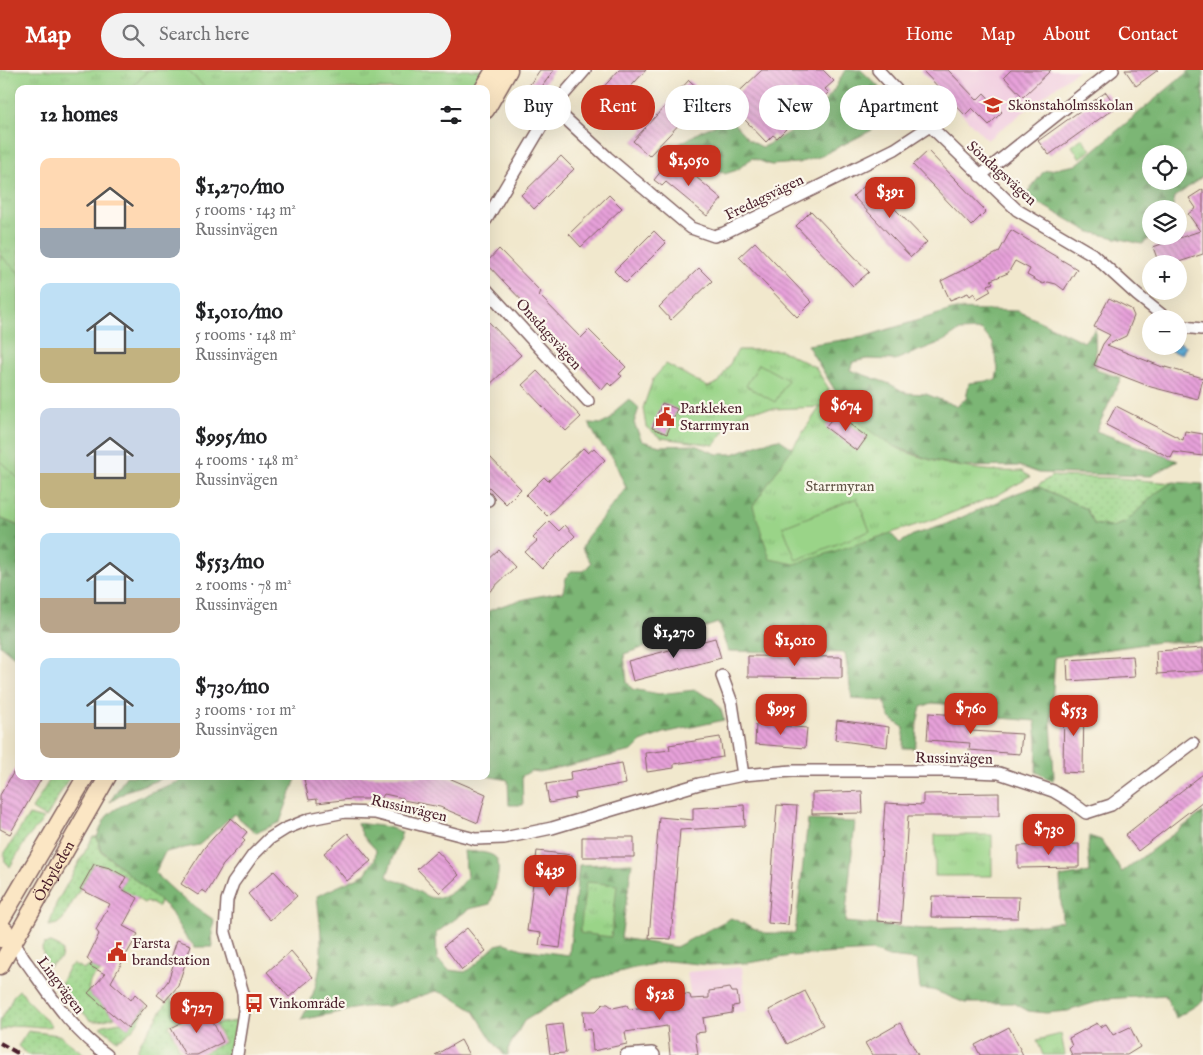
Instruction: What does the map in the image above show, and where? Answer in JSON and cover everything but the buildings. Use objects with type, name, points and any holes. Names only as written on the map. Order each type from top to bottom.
[{"type":"main road","points":[[485,85],[494,70]]},
{"type":"main road","points":[[490,103],[509,70]]},
{"type":"main road","name":"Örbyleden","points":[[0,966],[4,931],[84,780]]},
{"type":"main road","name":"Örbyleden","points":[[4,931],[105,780]]},
{"type":"street","points":[[571,86],[585,70]]},
{"type":"street","name":"Söndagsvägen","points":[[878,70],[892,85]]},
{"type":"street","points":[[980,176],[1113,70]]},
{"type":"street","name":"Fredagsvägen","points":[[571,124],[607,157],[691,228],[714,236],[724,233],[895,149],[924,130]]},
{"type":"street","points":[[490,213],[539,130]]},
{"type":"street","name":"Söndagsvägen","points":[[934,130],[1017,210],[1092,254],[1156,310]]},
{"type":"street","name":"Onsdagsvägen","points":[[490,292],[588,400]]},
{"type":"street","points":[[1187,327],[1202,329]]},
{"type":"street","points":[[722,676],[732,703],[743,775]]},
{"type":"street","name":"Russinvägen","points":[[236,1055],[244,1011],[242,993],[225,932],[227,900],[232,883],[253,855],[269,839],[285,829],[310,819],[345,812],[375,813],[475,839],[504,838],[552,828],[699,784],[743,775],[792,770],[998,773],[1053,791],[1086,813],[1111,805],[1193,743]]},
{"type":"street","name":"Lingvägen","points":[[4,931],[58,1008],[76,1030],[107,1055]]},
{"type":"street","points":[[626,1055],[652,1053],[654,1055]]},
{"type":"shaded area","name":"Skönstaholmsskolan","points":[[919,70],[1078,70],[987,140],[957,109],[957,85],[934,85]]},
{"type":"shaded area","points":[[742,967],[746,1011],[732,1013],[731,1006],[739,1004],[737,992],[732,992],[730,988],[710,991],[709,998],[691,999],[687,972]]},
{"type":"green space","points":[[0,70],[485,70],[477,85],[15,85],[15,524],[0,518]]},
{"type":"green space","points":[[148,70],[187,70],[203,85],[135,85]]},
{"type":"green space","points":[[845,70],[861,70],[877,85],[840,85],[840,130],[872,130],[819,157],[798,163],[771,165],[752,158],[737,170],[725,174],[678,145],[703,130],[740,130],[749,140],[762,147],[792,130],[830,130],[830,95]]},
{"type":"green space","points":[[1190,70],[1203,70],[1203,176],[1187,188],[1187,145],[1142,145],[1142,190],[1184,190],[1175,197],[1174,200],[1142,200],[1142,244],[1090,232],[1033,200],[1026,194],[1044,171],[1076,165]]},
{"type":"green space","points":[[1082,138],[1091,150],[1080,158],[1072,146]]},
{"type":"green space","points":[[0,255],[15,269],[15,475],[0,461]]},
{"type":"green space","points":[[955,309],[1018,311],[1084,342],[1095,329],[1096,370],[1121,378],[1096,431],[1178,461],[1151,476],[1039,473],[1019,466],[963,467],[928,459],[890,445],[847,416],[821,407],[836,392],[807,345],[863,337]],"holes":[[[981,330],[993,343],[998,369],[996,380],[969,383],[966,399],[956,406],[926,394],[906,393],[890,384],[850,370],[853,362],[867,359],[895,360],[944,341],[959,331]]]},
{"type":"green space","name":"Starrmyran","points":[[738,350],[781,350],[815,367],[829,389],[821,407],[847,416],[902,450],[953,465],[989,470],[1022,471],[1030,477],[998,495],[944,516],[795,564],[770,559],[753,506],[820,407],[749,410],[727,428],[714,445],[661,438],[646,427],[643,408],[653,379],[666,364],[708,387],[719,382]]},
{"type":"green space","points":[[759,364],[788,380],[775,402],[746,386]]},
{"type":"green space","points":[[629,399],[639,408],[634,423],[642,441],[660,446],[695,445],[717,454],[733,454],[779,439],[835,477],[900,543],[913,535],[944,525],[1037,486],[1086,509],[1094,524],[1112,527],[1126,522],[1156,493],[1173,482],[1203,484],[1203,642],[1159,642],[1055,657],[1051,721],[1054,777],[1052,781],[1036,772],[1037,742],[1035,721],[978,716],[966,706],[932,703],[921,707],[914,748],[903,748],[904,728],[890,718],[884,701],[852,699],[845,653],[728,651],[718,623],[624,654],[627,682],[632,689],[659,694],[695,690],[713,699],[721,710],[724,720],[664,733],[641,742],[632,751],[539,772],[531,771],[522,776],[523,805],[509,805],[508,780],[490,777],[490,611],[524,599],[563,592],[566,578],[571,571],[584,571],[591,563],[582,548],[587,537],[626,488],[613,458],[598,441],[589,423],[602,424],[611,419],[616,410]]},
{"type":"green space","points":[[1052,476],[1118,478],[1173,483],[1156,493],[1127,522],[1112,527],[1094,524],[1086,509],[1037,486]]},
{"type":"green space","points":[[857,498],[870,531],[796,560],[783,527]]},
{"type":"green space","points":[[0,518],[15,524],[15,658],[0,645]]},
{"type":"green space","points":[[50,780],[68,780],[46,818],[32,809]]},
{"type":"green space","points":[[124,780],[158,780],[129,790],[110,802]]},
{"type":"green space","points":[[182,780],[296,780],[280,822],[256,833],[234,814],[199,845],[165,852],[155,873],[182,898],[214,920],[212,932],[213,947],[195,947],[184,935],[169,909],[101,850],[97,837],[107,816],[136,798]]},
{"type":"green space","points":[[1203,812],[1203,1001],[1176,1018],[1165,995],[1106,999],[1068,1011],[1046,1013],[1028,1011],[1014,1003],[965,1003],[933,990],[920,989],[917,960],[889,957],[872,951],[791,956],[748,963],[709,965],[668,961],[594,979],[524,1021],[508,1049],[508,1055],[504,1055],[492,1040],[474,1011],[450,996],[436,991],[389,1006],[363,1007],[301,1020],[315,988],[321,960],[321,930],[317,896],[365,874],[375,859],[376,850],[363,836],[357,823],[388,827],[402,832],[387,876],[393,880],[408,884],[429,897],[440,898],[446,896],[467,877],[464,851],[484,853],[495,857],[498,873],[490,904],[469,909],[436,933],[437,959],[449,970],[465,972],[496,945],[505,943],[522,949],[569,955],[579,865],[632,863],[621,938],[676,947],[731,918],[765,933],[795,933],[808,820],[855,822],[845,922],[924,929],[1044,925],[1062,921],[1060,877],[1090,872],[1089,836],[1101,840],[1122,872]]},
{"type":"green space","points":[[29,815],[44,819],[26,840],[10,867],[5,862],[4,854]]},
{"type":"green space","points":[[935,835],[992,835],[992,876],[935,876]]},
{"type":"green space","points":[[93,837],[97,837],[101,851],[160,900],[158,907],[147,901],[144,903],[120,888],[126,877],[110,868],[94,864],[63,919],[57,924],[49,926],[56,904]]},
{"type":"green space","points":[[586,882],[617,885],[611,937],[580,933]]},
{"type":"green space","points":[[51,943],[58,946],[62,951],[61,958],[49,966],[45,961],[42,948],[44,944]]},
{"type":"green space","points":[[73,964],[84,969],[90,966],[101,972],[92,978],[88,993],[115,1017],[99,1021],[90,1020],[66,994],[61,983],[68,968]]},
{"type":"green space","points":[[19,990],[52,1026],[18,1025],[5,1028],[0,1032],[0,1020],[13,996]]},
{"type":"green space","points":[[170,998],[174,1003],[188,1007],[189,1016],[169,1025],[182,1055],[141,1055],[137,1051],[140,1043]]},
{"type":"green space","points":[[147,1005],[132,1030],[117,1040],[100,1027],[121,1022],[128,1028]]},
{"type":"green space","points":[[237,1021],[237,1030],[229,1055],[200,1055],[225,1042],[215,1024]]},
{"type":"green space","points":[[28,1031],[59,1035],[85,1055],[28,1055],[18,1046]]},
{"type":"green space","points":[[1061,1034],[1065,1055],[1043,1055],[1037,1040]]},
{"type":"railway","points":[[0,1043],[21,1055]]},
{"type":"place","name":"Skönstaholmsskolan","points":[[993,105]]},
{"type":"place","name":"Parkleken Starrmyran","points":[[665,417]]},
{"type":"place","name":"Farsta brandstation","points":[[117,952]]},
{"type":"place","name":"Vinkområde","points":[[254,1003]]}]
